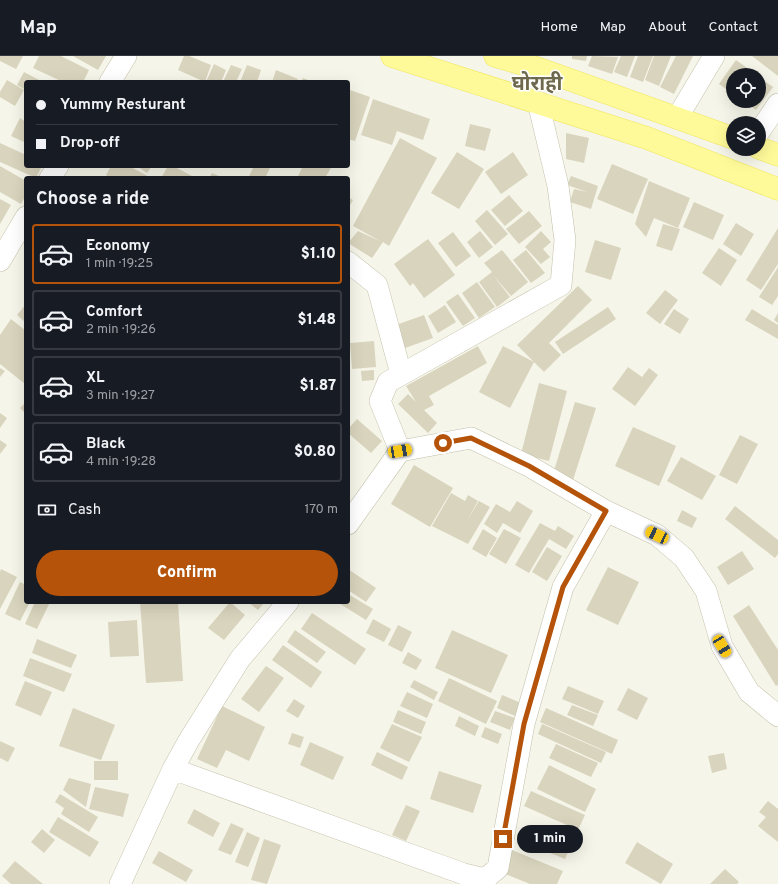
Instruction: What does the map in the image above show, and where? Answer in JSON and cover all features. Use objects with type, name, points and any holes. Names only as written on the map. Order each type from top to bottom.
[{"type":"main road","points":[[392,56],[647,138],[778,189]]},
{"type":"main road","points":[[494,56],[537,65],[726,136]]},
{"type":"main road","points":[[537,65],[537,102]]},
{"type":"main road","points":[[766,151],[778,155]]},
{"type":"street","points":[[111,80],[126,56]]},
{"type":"street","points":[[677,118],[714,56]]},
{"type":"street","points":[[400,451],[380,401],[388,382],[561,285],[565,240],[558,186],[537,102]]},
{"type":"street","points":[[766,122],[778,104]]},
{"type":"street","points":[[0,261],[19,246],[24,225]]},
{"type":"street","points":[[350,264],[377,285],[401,374]]},
{"type":"street","points":[[350,521],[400,451],[471,438],[529,466],[606,511],[657,535],[684,558],[706,591],[722,646],[749,692],[778,716]]},
{"type":"street","points":[[173,769],[485,882],[498,868],[524,724],[563,587],[606,511]]},
{"type":"street","points":[[120,884],[173,769],[240,659],[286,604]]},
{"type":"building","points":[[0,56],[23,56],[16,69],[0,61]]},
{"type":"building","points":[[39,56],[61,56],[89,70],[84,80],[59,80],[33,68]]},
{"type":"building","points":[[73,56],[106,56],[98,70]]},
{"type":"building","points":[[184,56],[189,56],[211,65],[206,80],[200,80],[178,70]]},
{"type":"building","points":[[572,56],[587,56],[586,61],[572,59]]},
{"type":"building","points":[[592,56],[618,57],[612,74],[588,66]]},
{"type":"building","points":[[621,56],[635,56],[627,77],[614,72]]},
{"type":"building","points":[[638,56],[653,56],[643,82],[630,77]]},
{"type":"building","points":[[654,56],[671,56],[659,86],[645,80]]},
{"type":"building","points":[[676,56],[693,56],[674,94],[660,87]]},
{"type":"building","points":[[752,56],[778,56],[778,76]]},
{"type":"building","points":[[736,60],[747,68],[730,68]]},
{"type":"building","points":[[214,64],[226,70],[222,80],[207,80]]},
{"type":"building","points":[[231,65],[242,69],[237,80],[224,80]]},
{"type":"building","points":[[247,65],[261,70],[258,80],[241,80]]},
{"type":"building","points":[[276,70],[298,79],[297,80],[273,80]]},
{"type":"building","points":[[24,72],[39,80],[24,80],[24,89],[17,85]]},
{"type":"building","points":[[726,74],[726,89],[719,84]]},
{"type":"building","points":[[7,80],[24,90],[15,106],[0,97],[0,92]]},
{"type":"building","points":[[766,82],[773,87],[766,96]]},
{"type":"building","points":[[350,90],[370,97],[355,141],[350,140]]},
{"type":"building","points":[[373,99],[430,119],[423,140],[397,131],[392,145],[361,135]]},
{"type":"building","points":[[20,118],[24,121],[24,142],[11,136]]},
{"type":"building","points":[[470,124],[491,129],[485,151],[465,146]]},
{"type":"building","points":[[566,133],[589,138],[584,163],[566,159]]},
{"type":"building","points":[[400,138],[437,158],[389,246],[383,242],[372,258],[350,244],[350,241],[358,231],[380,241],[353,226]]},
{"type":"building","points":[[0,143],[24,154],[24,168],[41,168],[37,176],[32,176],[0,162]]},
{"type":"building","points":[[457,152],[484,169],[459,209],[431,193]]},
{"type":"building","points":[[513,152],[528,175],[501,194],[485,172]]},
{"type":"building","points":[[612,164],[648,179],[633,214],[597,199]]},
{"type":"building","points":[[0,166],[24,180],[24,199],[21,204],[0,192]]},
{"type":"building","points":[[110,168],[133,168],[147,176],[108,176],[106,175]]},
{"type":"building","points":[[140,168],[151,168],[147,173]]},
{"type":"building","points":[[167,168],[177,168],[192,176],[162,176]]},
{"type":"building","points":[[253,168],[270,168],[266,176],[249,176]]},
{"type":"building","points":[[302,168],[331,168],[326,176],[298,176]]},
{"type":"building","points":[[212,173],[219,176],[210,176]]},
{"type":"building","points":[[571,176],[598,186],[591,209],[570,202],[574,189],[587,192],[567,185]]},
{"type":"building","points":[[649,181],[690,198],[678,228],[654,218],[646,237],[635,224]]},
{"type":"building","points":[[509,195],[523,211],[505,226],[491,210]]},
{"type":"building","points":[[350,198],[353,200],[350,205]]},
{"type":"building","points":[[0,199],[11,205],[0,224]]},
{"type":"building","points":[[694,202],[724,215],[713,240],[683,227]]},
{"type":"building","points":[[487,210],[508,234],[495,245],[475,221]]},
{"type":"building","points":[[529,211],[542,226],[519,244],[506,229]]},
{"type":"building","points":[[736,223],[754,234],[741,256],[723,244]]},
{"type":"building","points":[[663,224],[680,229],[672,251],[656,246]]},
{"type":"building","points":[[778,228],[778,264],[761,290],[746,280]]},
{"type":"building","points":[[480,231],[493,247],[479,258],[467,242]]},
{"type":"building","points":[[541,231],[551,242],[543,249],[550,257],[541,264],[525,247]]},
{"type":"building","points":[[453,232],[471,256],[456,267],[438,243]]},
{"type":"building","points":[[428,239],[455,275],[424,298],[413,283],[410,286],[394,264]]},
{"type":"building","points":[[595,240],[621,248],[611,280],[585,272]]},
{"type":"building","points":[[719,248],[737,260],[721,286],[702,273]]},
{"type":"building","points":[[502,250],[528,282],[511,296],[493,275],[510,297],[497,307],[479,282],[492,272],[484,263]]},
{"type":"building","points":[[526,250],[545,273],[531,283],[513,260]]},
{"type":"building","points":[[778,267],[778,296],[772,305],[759,297]]},
{"type":"building","points":[[477,282],[495,307],[479,318],[462,293]]},
{"type":"building","points":[[578,286],[592,300],[549,343],[561,355],[544,372],[517,345]]},
{"type":"building","points":[[665,290],[678,300],[660,324],[646,313]]},
{"type":"building","points":[[458,294],[475,318],[463,326],[446,302]]},
{"type":"building","points":[[445,305],[456,322],[438,333],[428,316]]},
{"type":"building","points":[[24,306],[24,321],[17,315]]},
{"type":"building","points":[[608,307],[616,319],[563,354],[555,342]]},
{"type":"building","points":[[674,309],[689,319],[680,334],[664,324]]},
{"type":"building","points":[[752,309],[778,325],[778,339],[745,320]]},
{"type":"building","points":[[778,313],[778,323],[774,320]]},
{"type":"building","points":[[424,315],[433,338],[405,348],[396,325]]},
{"type":"building","points":[[11,319],[24,329],[24,383],[0,364],[0,335]]},
{"type":"building","points":[[374,341],[376,367],[352,369],[350,343]]},
{"type":"building","points":[[478,346],[487,363],[429,396],[434,405],[424,410],[437,423],[428,433],[398,404],[408,394],[416,402],[406,386]]},
{"type":"building","points":[[503,346],[534,362],[510,408],[479,392]]},
{"type":"building","points":[[628,367],[642,377],[649,368],[658,375],[635,406],[612,389]]},
{"type":"building","points":[[0,368],[5,371],[0,377]]},
{"type":"building","points":[[374,370],[374,380],[362,381],[361,371]]},
{"type":"building","points":[[539,383],[567,391],[549,461],[521,454]]},
{"type":"building","points":[[575,402],[596,408],[573,480],[553,474]]},
{"type":"building","points":[[24,404],[24,412],[20,408]]},
{"type":"building","points":[[0,413],[7,418],[0,428]]},
{"type":"building","points":[[357,419],[382,441],[371,453],[350,435],[350,427]]},
{"type":"building","points":[[633,427],[676,446],[659,486],[615,466]]},
{"type":"building","points":[[740,435],[758,444],[737,484],[719,475]]},
{"type":"building","points":[[0,440],[7,445],[0,454]]},
{"type":"building","points":[[681,457],[716,476],[702,500],[667,481]]},
{"type":"building","points":[[414,465],[453,488],[430,527],[391,504]]},
{"type":"building","points":[[451,493],[465,501],[468,495],[478,501],[467,521],[479,501],[490,507],[468,544],[432,526]]},
{"type":"building","points":[[517,501],[533,511],[520,533],[503,523],[497,533],[484,524],[496,504],[510,512]]},
{"type":"building","points":[[735,506],[778,540],[778,554],[775,558],[725,519]]},
{"type":"building","points":[[682,510],[697,518],[692,528],[677,521]]},
{"type":"building","points":[[540,523],[555,531],[558,526],[574,536],[566,549],[549,539],[529,573],[515,565]]},
{"type":"building","points":[[483,529],[497,538],[486,557],[472,549]]},
{"type":"building","points":[[504,529],[521,538],[506,564],[489,554]]},
{"type":"building","points":[[547,547],[562,556],[547,581],[532,572]]},
{"type":"building","points":[[742,551],[754,569],[728,585],[717,567]]},
{"type":"building","points":[[608,567],[639,582],[618,625],[586,610]]},
{"type":"building","points":[[1,569],[17,577],[0,609],[0,572]]},
{"type":"building","points":[[350,570],[376,588],[366,602],[350,591]]},
{"type":"building","points":[[20,582],[24,584],[24,604],[29,604],[20,621],[5,614]]},
{"type":"building","points":[[350,595],[373,609],[366,620],[340,604],[350,604]]},
{"type":"building","points":[[34,604],[49,604],[37,629],[25,624]]},
{"type":"building","points":[[140,604],[178,604],[183,681],[146,683]]},
{"type":"building","points":[[228,604],[232,604],[245,615],[224,640],[208,628]]},
{"type":"building","points":[[250,604],[263,604],[258,610]]},
{"type":"building","points":[[749,605],[778,650],[778,685],[776,686],[733,616]]},
{"type":"building","points":[[312,613],[366,649],[355,665],[301,629]]},
{"type":"building","points":[[373,619],[391,629],[384,642],[366,633]]},
{"type":"building","points":[[137,620],[139,656],[110,657],[108,622]]},
{"type":"building","points":[[398,625],[412,632],[402,652],[388,645]]},
{"type":"building","points":[[295,630],[326,652],[317,663],[287,642]]},
{"type":"building","points":[[452,630],[508,655],[491,693],[435,668]]},
{"type":"building","points":[[37,639],[77,655],[71,668],[32,653]]},
{"type":"building","points":[[283,645],[322,672],[311,688],[272,660]]},
{"type":"building","points":[[408,652],[422,660],[416,670],[402,663]]},
{"type":"building","points":[[30,658],[72,674],[64,692],[23,676]]},
{"type":"building","points":[[266,666],[284,678],[259,712],[241,699]]},
{"type":"building","points":[[449,678],[497,701],[486,724],[438,701]]},
{"type":"building","points":[[414,680],[438,692],[434,700],[410,687]]},
{"type":"building","points":[[25,681],[52,692],[41,716],[15,705]]},
{"type":"building","points":[[568,686],[604,701],[598,714],[562,699]]},
{"type":"building","points":[[628,688],[648,698],[637,720],[617,710]]},
{"type":"building","points":[[407,692],[433,704],[427,718],[400,706]]},
{"type":"building","points":[[502,695],[521,703],[515,716],[497,708]]},
{"type":"building","points":[[294,699],[305,706],[298,718],[286,711]]},
{"type":"building","points":[[572,705],[598,715],[593,726],[567,715]]},
{"type":"building","points":[[222,706],[265,727],[249,761],[226,750],[217,768],[197,759]]},
{"type":"building","points":[[73,708],[115,725],[101,760],[59,746]]},
{"type":"building","points":[[546,708],[618,740],[612,754],[540,722]]},
{"type":"building","points":[[398,710],[426,722],[421,734],[393,722]]},
{"type":"building","points":[[495,711],[515,718],[510,730],[490,722]]},
{"type":"building","points":[[459,716],[479,726],[475,736],[455,726]]},
{"type":"building","points":[[392,724],[422,737],[409,762],[380,748]]},
{"type":"building","points":[[542,724],[606,752],[601,763],[538,734]]},
{"type":"building","points":[[485,727],[502,734],[498,744],[481,737]]},
{"type":"building","points":[[292,733],[304,737],[300,748],[288,744]]},
{"type":"building","points":[[0,741],[15,748],[8,762],[0,758]]},
{"type":"building","points":[[310,742],[344,757],[333,780],[300,765]]},
{"type":"building","points":[[556,744],[598,763],[591,777],[549,758]]},
{"type":"building","points":[[377,752],[408,767],[402,780],[371,765]]},
{"type":"building","points":[[724,753],[727,769],[712,773],[708,756]]},
{"type":"building","points":[[94,761],[118,761],[118,780],[94,780]]},
{"type":"building","points":[[549,765],[596,789],[585,812],[537,789]]},
{"type":"building","points":[[439,771],[482,785],[473,813],[430,799]]},
{"type":"building","points":[[69,778],[91,784],[86,807],[63,790]]},
{"type":"building","points":[[95,787],[129,794],[123,817],[89,809]]},
{"type":"building","points":[[531,791],[585,815],[578,830],[524,806]]},
{"type":"building","points":[[60,794],[98,817],[89,832],[61,814],[64,808],[55,802]]},
{"type":"building","points":[[768,801],[778,809],[778,842],[758,826],[766,817],[759,812]]},
{"type":"building","points":[[406,805],[420,811],[406,841],[392,835]]},
{"type":"building","points":[[194,809],[220,823],[213,837],[187,823]]},
{"type":"building","points":[[58,817],[99,842],[90,857],[49,832]]},
{"type":"building","points":[[231,823],[244,829],[231,855],[218,850]]},
{"type":"building","points":[[529,826],[572,843],[565,859],[523,842]]},
{"type":"building","points":[[42,829],[55,840],[44,853],[31,842]]},
{"type":"building","points":[[247,832],[260,838],[248,867],[235,862]]},
{"type":"building","points":[[264,839],[281,845],[267,884],[251,880]]},
{"type":"building","points":[[637,842],[673,864],[661,884],[625,863]]},
{"type":"building","points":[[512,850],[563,871],[557,884],[530,884],[503,873]]},
{"type":"building","points":[[159,851],[193,870],[186,882],[152,863]]},
{"type":"building","points":[[15,861],[43,884],[11,884],[2,876]]},
{"type":"building","points":[[725,869],[739,882],[737,884],[710,884]]},
{"type":"district","name":"घोराही","points":[[537,83]]},
{"type":"route","points":[[443,443],[471,438],[529,466],[606,511],[563,587],[524,724],[503,839]]}]
